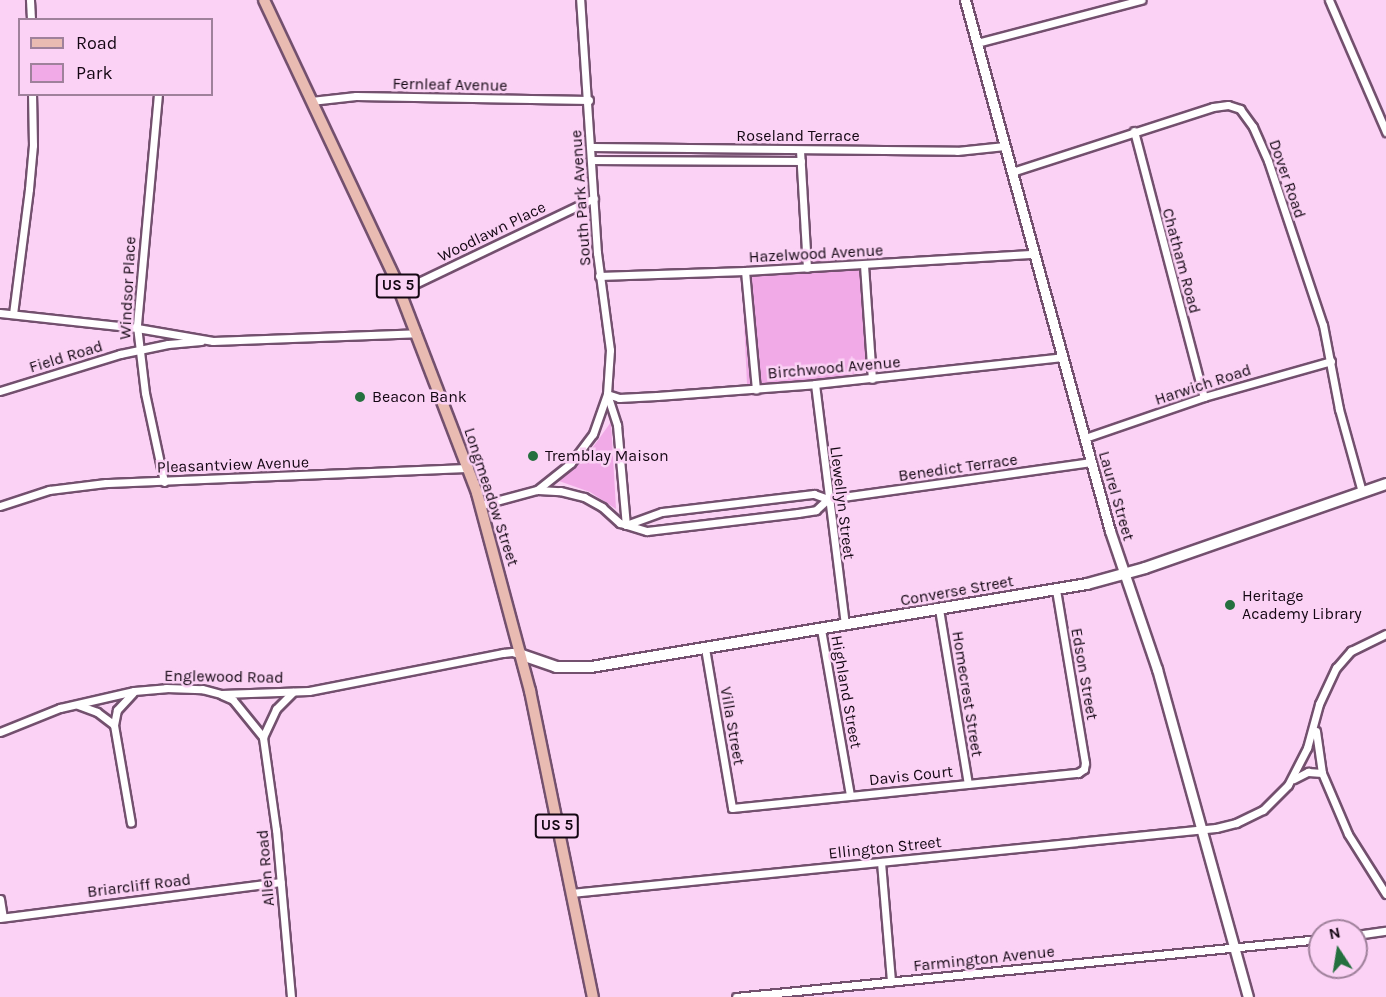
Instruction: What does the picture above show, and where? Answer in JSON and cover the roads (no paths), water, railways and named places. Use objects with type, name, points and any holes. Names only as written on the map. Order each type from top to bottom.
[{"type":"main road","name":"Longmeadow Street","points":[[264,0],[400,291],[469,468],[522,655],[593,997]]},
{"type":"main road","name":"Converse Street","points":[[522,655],[549,665],[577,668],[1056,590],[1124,574],[1386,484]]},
{"type":"street","points":[[30,0],[31,18]]},
{"type":"street","name":"South Park Avenue","points":[[481,505],[537,490],[571,463],[587,444],[597,424],[607,394],[610,350],[600,276],[580,0]]},
{"type":"street","name":"Laurel Street","points":[[965,0],[1091,462],[1124,574],[1157,669],[1248,997]]},
{"type":"street","points":[[977,43],[1140,0]]},
{"type":"street","points":[[1329,0],[1386,132]]},
{"type":"street","points":[[13,314],[30,180],[32,96]]},
{"type":"street","name":"Windsor Place","points":[[158,96],[137,328],[145,393],[164,482]]},
{"type":"street","name":"Fernleaf Avenue","points":[[311,100],[356,96],[589,100]]},
{"type":"street","name":"Dover Road","points":[[1012,171],[1221,105],[1236,107],[1247,116],[1268,161],[1323,325],[1339,409],[1362,492]]},
{"type":"street","points":[[1374,105],[1386,115]]},
{"type":"street","name":"Chatham Road","points":[[1134,131],[1204,397]]},
{"type":"street","name":"Roseland Terrace","points":[[592,147],[957,151],[1005,146]]},
{"type":"street","points":[[800,150],[807,268]]},
{"type":"street","points":[[592,160],[801,161]]},
{"type":"street","name":"Woodlawn Place","points":[[400,291],[594,198]]},
{"type":"street","name":"Hazelwood Avenue","points":[[600,276],[745,272],[1035,254]]},
{"type":"street","points":[[864,265],[872,379]]},
{"type":"street","points":[[745,272],[756,389]]},
{"type":"street","name":"Field Road","points":[[0,313],[137,328],[213,341]]},
{"type":"street","name":"Field Road","points":[[0,391],[139,350],[168,344],[417,333]]},
{"type":"street","name":"Birchwood Avenue","points":[[607,394],[629,397],[756,389],[872,379],[1063,357]]},
{"type":"street","name":"Harwich Road","points":[[1085,438],[1204,397],[1331,361]]},
{"type":"street","name":"Llewellyn Street","points":[[815,384],[845,625]]},
{"type":"street","name":"South Park Avenue","points":[[607,394],[617,425],[626,525]]},
{"type":"street","name":"Benedict Terrace","points":[[626,525],[662,512],[738,505],[814,494],[828,499],[1091,462]]},
{"type":"street","name":"Pleasantview Avenue","points":[[0,506],[63,488],[469,468]]},
{"type":"street","name":"Benedict Terrace","points":[[537,490],[560,491],[584,497],[602,507],[620,523],[646,531],[699,527],[816,510],[828,499]]},
{"type":"street","name":"Edson Street","points":[[1056,590],[1086,762]]},
{"type":"street","name":"Homecrest Street","points":[[939,609],[968,784]]},
{"type":"street","name":"Highland Street","points":[[821,629],[850,796]]},
{"type":"street","name":"Ellington Street","points":[[571,893],[1221,827],[1253,816],[1273,802],[1291,781],[1307,748],[1326,686],[1343,659],[1360,645],[1386,634]]},
{"type":"street","name":"Villa Street","points":[[705,648],[732,808]]},
{"type":"street","name":"Englewood Road","points":[[0,734],[9,728],[75,704],[134,692],[190,688],[221,694],[292,692],[322,689],[512,652],[522,655]]},
{"type":"street","points":[[131,823],[114,725],[119,706],[134,692]]},
{"type":"street","points":[[221,694],[233,700],[263,737],[276,709],[292,692]]},
{"type":"street","points":[[75,704],[97,711],[114,725]]},
{"type":"street","points":[[1317,716],[1316,743],[1322,773],[1348,834],[1386,894]]},
{"type":"street","name":"Allen Road","points":[[263,737],[281,882],[291,997]]},
{"type":"street","name":"Davis Court","points":[[732,808],[1078,773],[1084,770],[1086,762]]},
{"type":"street","points":[[1291,781],[1308,772],[1322,773]]},
{"type":"street","points":[[881,862],[891,982]]},
{"type":"street","name":"Briarcliff Road","points":[[2,917],[281,882]]},
{"type":"street","points":[[0,899],[2,917]]},
{"type":"street","points":[[1368,933],[1386,930]]},
{"type":"street","name":"Farmington Avenue","points":[[736,997],[1308,940]]},
{"type":"place","name":"Beacon Bank","points":[[360,397]]},
{"type":"place","name":"Tremblay Maison","points":[[533,456]]},
{"type":"place","name":"Heritage Academy Library","points":[[1230,605]]}]
